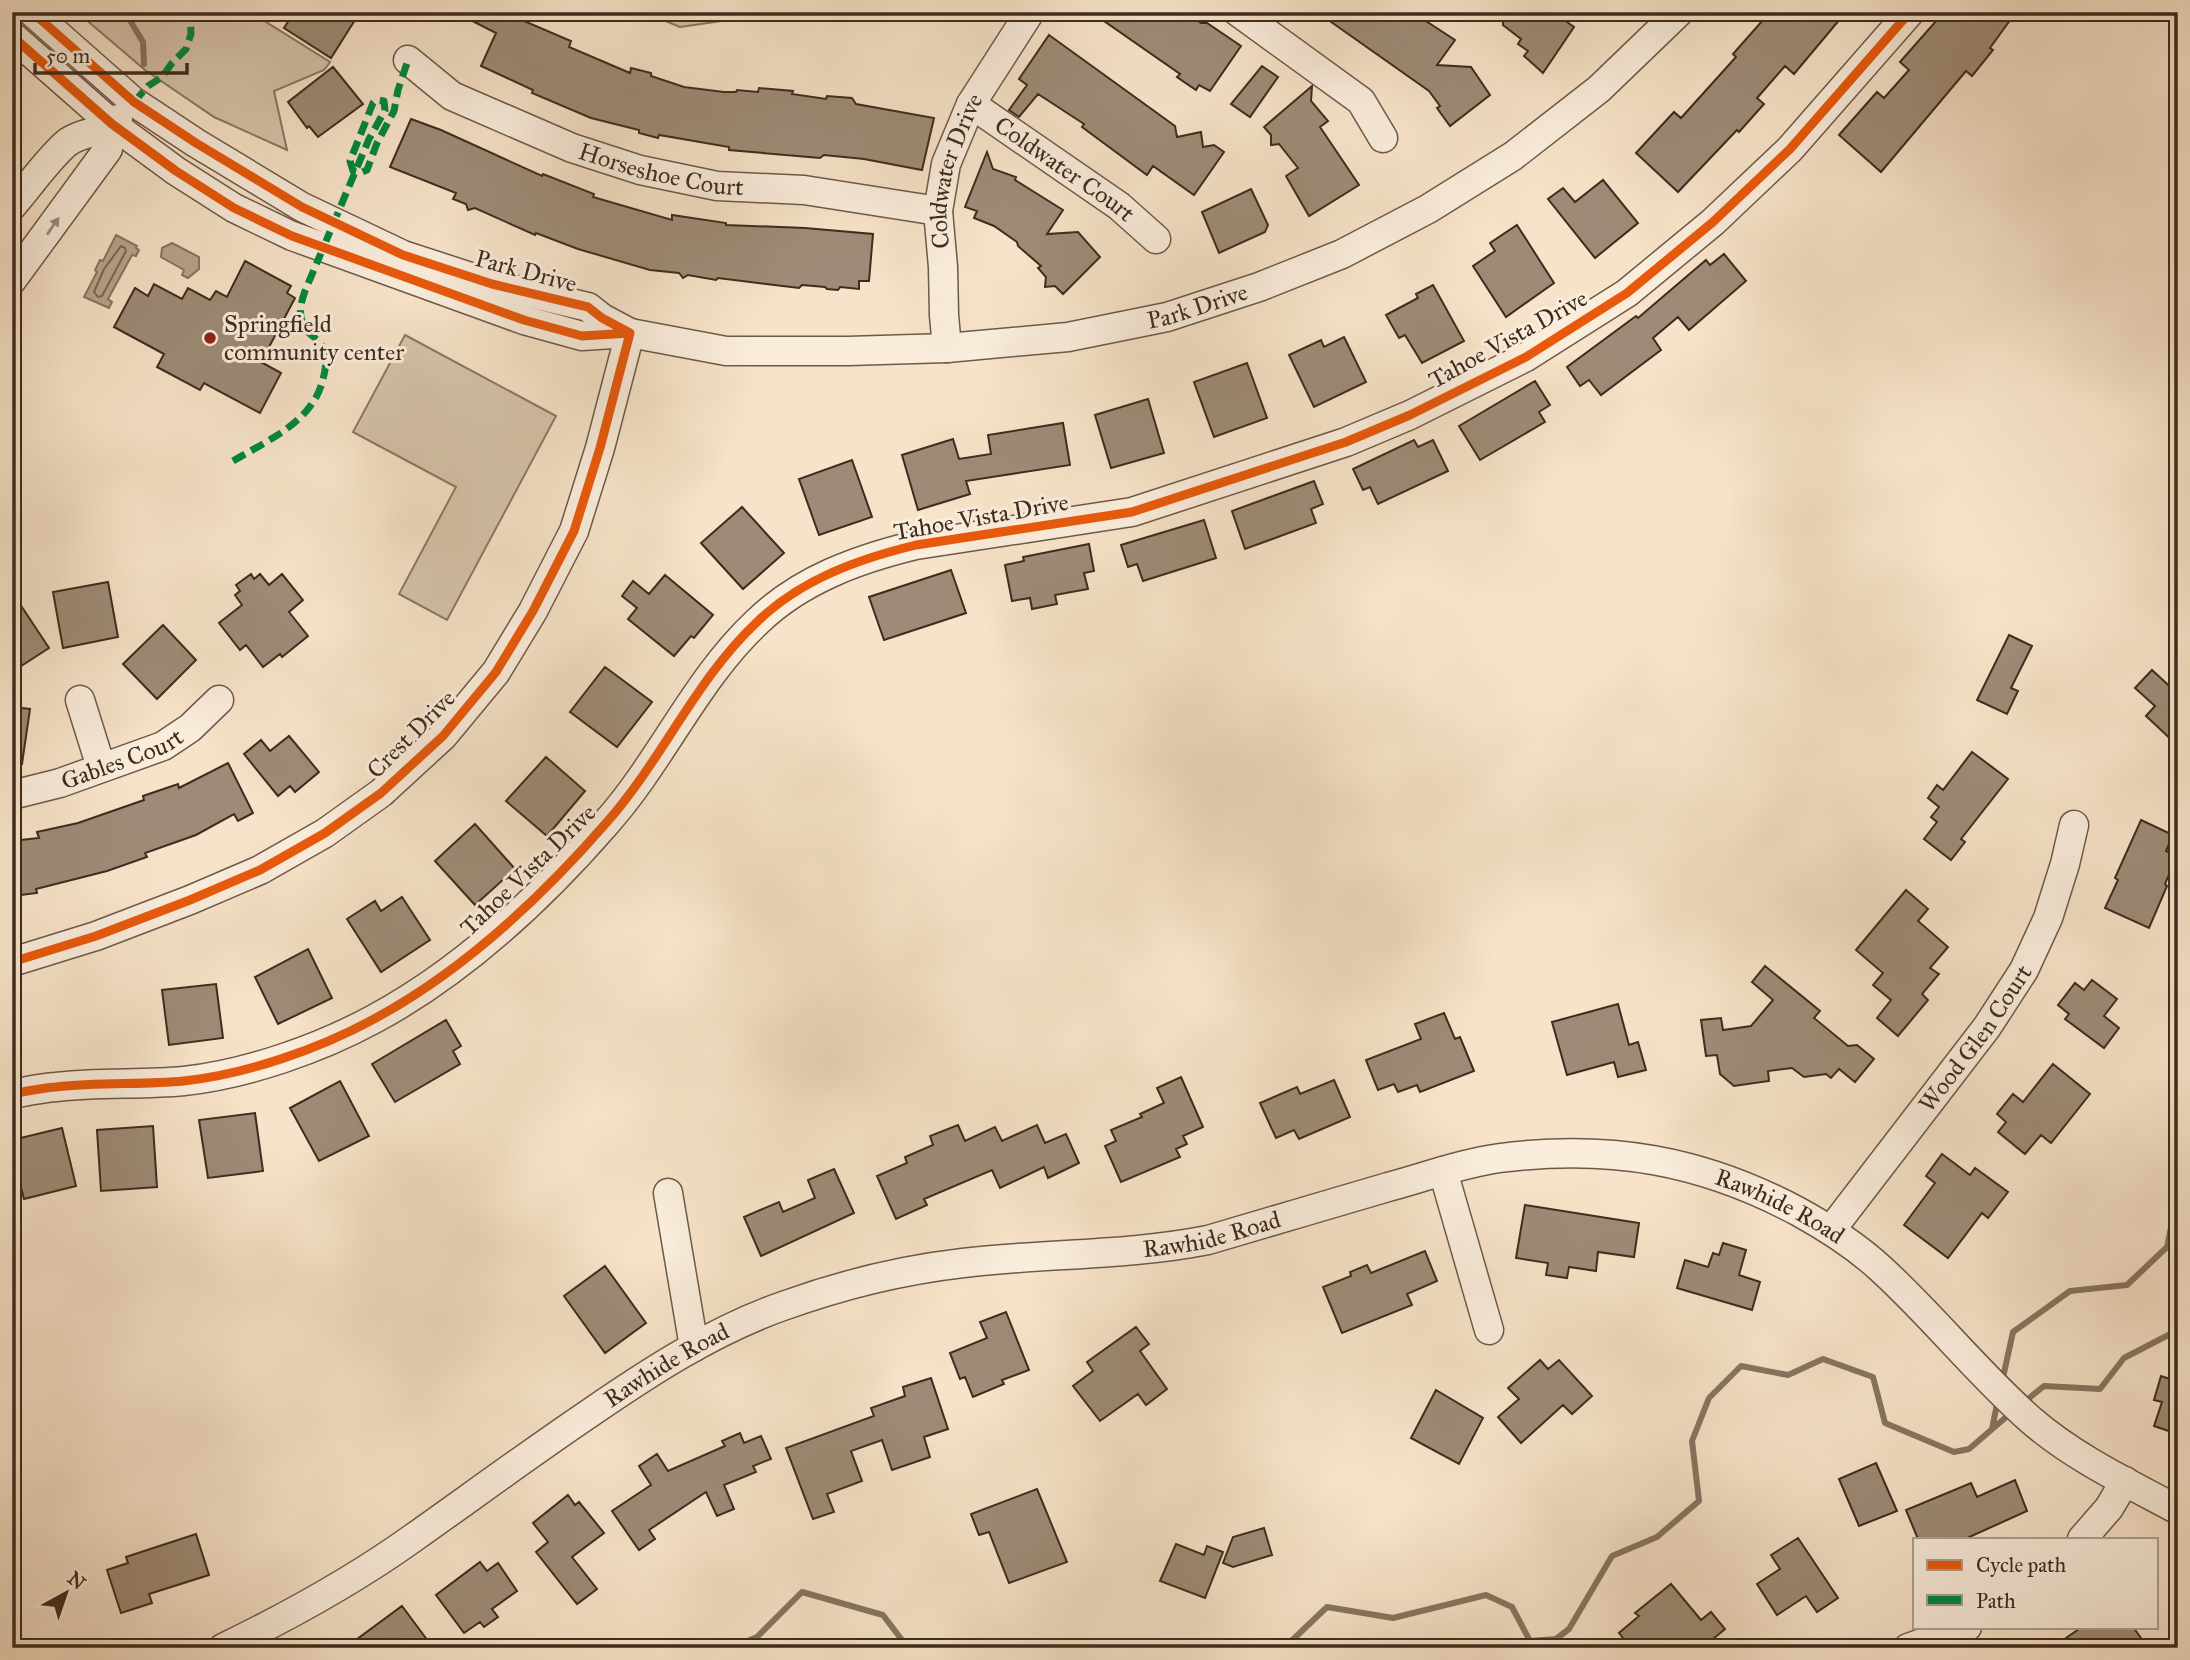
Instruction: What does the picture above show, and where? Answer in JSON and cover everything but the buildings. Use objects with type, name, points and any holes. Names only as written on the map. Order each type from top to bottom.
[{"type":"street","name":"Park Drive","points":[[32,12],[134,102],[302,207],[403,255],[492,284],[588,307],[630,333]]},
{"type":"street","name":"Coldwater Drive","points":[[947,348],[938,211],[946,164],[971,104],[1030,12]]},
{"type":"street","points":[[1238,12],[1361,101],[1383,138]]},
{"type":"street","name":"Park Drive","points":[[12,36],[108,127],[234,208],[292,236],[524,320],[582,336],[630,333],[726,351],[947,348],[1068,337],[1167,317],[1259,287],[1342,254],[1428,209],[1513,156],[1599,89],[1679,12]]},
{"type":"street","name":"Tahoe Vista Drive","points":[[12,1094],[56,1087],[186,1081],[300,1052],[374,1019],[434,982],[494,935],[559,873],[607,822],[647,773],[719,666],[757,622],[802,588],[853,563],[916,545],[1132,512],[1346,442],[1410,415],[1526,357],[1627,293],[1713,222],[1790,149],[1910,12]]},
{"type":"street","name":"Horseshoe Court","points":[[408,60],[452,96],[572,148],[640,170],[717,186],[804,190],[938,211]]},
{"type":"street","points":[[12,206],[67,143],[84,133],[108,127],[134,102]]},
{"type":"street","name":"Coldwater Court","points":[[971,104],[1119,206],[1156,239]]},
{"type":"street","points":[[12,280],[108,149],[108,127]]},
{"type":"street","name":"Crest Drive","points":[[12,962],[96,936],[260,870],[325,833],[381,793],[443,736],[496,672],[533,611],[574,531],[600,448],[630,333]]},
{"type":"street","points":[[80,700],[101,767]]},
{"type":"street","name":"Gables Court","points":[[12,795],[60,783],[163,746],[190,728],[219,700]]},
{"type":"street","name":"Wood Glen Court","points":[[1831,1230],[1987,1027],[2024,970],[2048,918],[2074,825]]},
{"type":"street","name":"Rawhide Road","points":[[223,1648],[360,1573],[622,1391],[694,1347],[781,1307],[872,1279],[964,1262],[1170,1248],[1208,1240],[1443,1171],[1498,1158],[1555,1153],[1619,1155],[1699,1169],[1773,1198],[1831,1230],[1880,1268],[2032,1421],[2073,1451],[2178,1510]]},
{"type":"street","points":[[1443,1171],[1489,1330]]},
{"type":"street","points":[[668,1193],[694,1347]]},
{"type":"street","points":[[2083,1538],[2109,1508],[2125,1481]]},
{"type":"street","points":[[1908,1648],[1964,1628]]},
{"type":"shaded area","points":[[77,12],[250,12],[330,62],[324,70],[274,91],[287,150],[214,117],[145,70]]},
{"type":"shaded area","points":[[644,12],[786,12],[680,27]]},
{"type":"shaded area","points":[[405,335],[556,416],[447,620],[399,594],[456,487],[353,432]]},
{"type":"water","points":[[116,235],[137,246],[139,250],[136,256],[132,255],[108,299],[112,302],[109,308],[84,297],[100,260],[103,261]]},
{"type":"water","points":[[172,243],[199,257],[199,269],[188,278],[182,275],[184,270],[161,257],[162,248]]},
{"type":"waterway","points":[[125,12],[143,42],[144,64]]},
{"type":"waterway","points":[[2002,1382],[2013,1332],[2070,1291],[2127,1285],[2167,1247],[2178,1193]]},
{"type":"waterway","points":[[2023,1403],[2044,1386],[2100,1389],[2124,1358],[2178,1330]]},
{"type":"waterway","points":[[1284,1648],[1327,1607],[1393,1618],[1486,1595],[1512,1607],[1530,1641],[1556,1639],[1569,1629],[1612,1556],[1657,1537],[1699,1501],[1692,1441],[1709,1398],[1741,1366],[1788,1375],[1823,1359],[1873,1377],[1885,1423],[1954,1452],[1969,1449],[2012,1412]]},
{"type":"waterway","points":[[1992,1429],[1998,1399]]},
{"type":"waterway","points":[[731,1648],[757,1637],[802,1592],[883,1615],[908,1648]]},
{"type":"waterway","points":[[674,1648],[680,1648]]},
{"type":"marked path","points":[[134,102],[148,86],[162,77],[186,49],[191,34],[190,12]]},
{"type":"marked path","points":[[233,461],[287,428],[310,407],[318,394],[325,371],[325,355],[321,345],[302,322],[302,301],[305,291],[369,139],[385,110],[384,101],[376,100],[373,103],[350,161],[353,171],[360,173],[367,170],[377,143],[394,111],[408,60]]},
{"type":"cycle path","points":[[32,12],[134,102],[302,207],[403,255],[492,284],[588,307],[630,333]]},
{"type":"cycle path","points":[[12,1094],[72,1085],[184,1081],[233,1073],[306,1050],[374,1019],[439,979],[469,956],[555,878],[627,798],[697,694],[735,644],[792,594],[852,564],[916,545],[1132,512],[1346,442],[1410,415],[1526,357],[1627,293],[1713,222],[1790,149],[1910,12]]},
{"type":"cycle path","points":[[12,36],[112,124],[176,171],[234,208],[292,236],[524,320],[582,336],[630,333]]},
{"type":"cycle path","points":[[12,962],[96,936],[260,870],[325,833],[381,793],[443,736],[496,672],[533,611],[574,531],[600,448],[630,333]]},
{"type":"place","name":"Springfield community center","points":[[210,338]]}]
